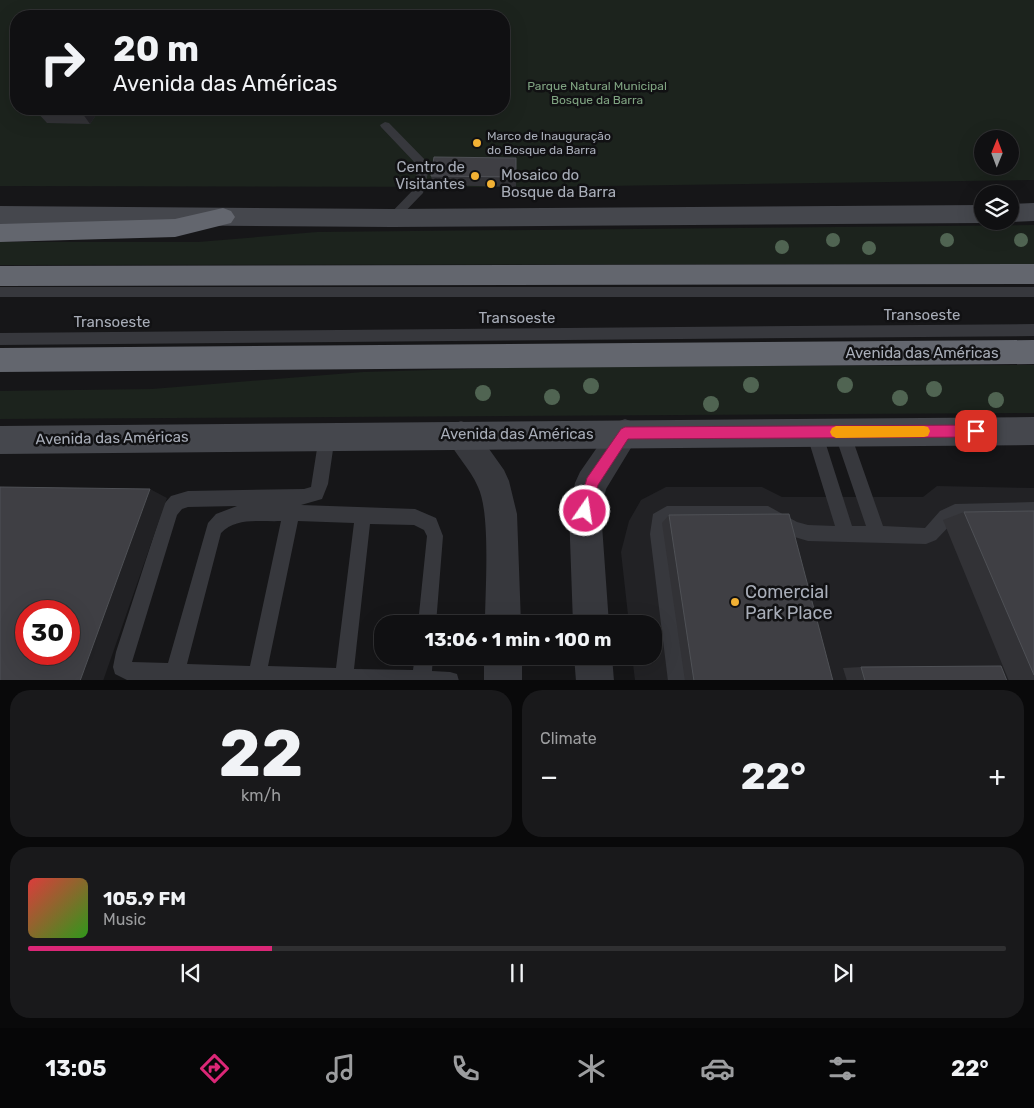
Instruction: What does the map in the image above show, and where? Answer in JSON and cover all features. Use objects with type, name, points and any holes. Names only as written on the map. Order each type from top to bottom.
[{"type":"highway","points":[[0,233],[175,228],[223,217]]},
{"type":"highway","points":[[0,276],[1034,274]]},
{"type":"highway","name":"Avenida das Américas","points":[[0,360],[1034,352]]},
{"type":"highway","points":[[0,371],[215,368],[240,358]]},
{"type":"main road","points":[[1019,213],[1034,212]]},
{"type":"main road","points":[[0,215],[392,218],[974,214]]},
{"type":"main road","name":"Avenida das Américas","points":[[0,440],[625,433],[1034,431]]},
{"type":"street","points":[[591,615],[585,511],[592,483],[625,433]]},
{"type":"street","points":[[461,435],[493,481],[501,514],[503,615]]},
{"type":"street","points":[[503,665],[503,680]]},
{"type":"street","points":[[593,665],[594,680]]},
{"type":"lane","points":[[385,125],[424,165],[419,190],[392,218]]},
{"type":"lane","name":"Transoeste","points":[[0,292],[1034,292]]},
{"type":"lane","name":"Transoeste","points":[[0,339],[1034,330]]},
{"type":"lane","points":[[828,432],[877,534]]},
{"type":"lane","points":[[828,432],[846,535]]},
{"type":"lane","points":[[327,436],[320,484],[316,492],[304,497],[188,499],[177,502],[170,510],[125,652],[122,667],[128,671],[175,673],[450,680]]},
{"type":"lane","points":[[678,680],[658,534],[659,520],[667,514],[768,514],[794,530],[808,533],[926,536],[932,534],[943,517],[955,512],[1034,510]]},
{"type":"lane","points":[[175,673],[214,528],[222,520],[238,514],[291,513],[415,517],[430,524],[435,536],[428,615]]},
{"type":"lane","points":[[258,675],[291,513]]},
{"type":"lane","points":[[344,677],[363,516]]},
{"type":"lane","points":[[422,679],[423,665]]},
{"type":"shaded area","points":[[937,486],[1034,488],[1034,680],[635,680],[633,665],[662,665],[662,615],[628,615],[621,552],[629,521],[641,500],[666,487],[762,487],[782,497],[923,497]]},
{"type":"green space","name":"Parque Natural Municipal Bosque da Barra","points":[[0,0],[1034,0],[1034,180],[530,187],[0,186]]},
{"type":"green space","points":[[1019,225],[1034,225],[1034,264],[0,265],[0,242],[198,242],[317,232],[974,226],[974,230],[1019,230]]},
{"type":"green space","points":[[1034,365],[1034,413],[0,419],[0,391],[152,389],[363,372],[535,367]]},
{"type":"building","points":[[434,157],[516,158],[516,177],[431,176]]},
{"type":"building","points":[[0,487],[150,489],[80,680],[0,680]]},
{"type":"building","points":[[1034,511],[1034,675],[964,512]]},
{"type":"building","name":"Comercial Park Place","points":[[789,514],[833,680],[694,680],[669,515]]},
{"type":"building","points":[[1001,666],[1007,680],[865,680],[861,667]]},
{"type":"slow traffic","points":[[836,432],[924,431]]},
{"type":"place","name":"Marco de Inauguração do Bosque da Barra","points":[[477,143]]},
{"type":"place","name":"Centro de Visitantes","points":[[475,176]]},
{"type":"place","name":"Mosaico do Bosque da Barra","points":[[491,184]]},
{"type":"place","name":"Comercial Park Place","points":[[735,602]]},
{"type":"route","points":[[585,511],[592,483],[625,433],[976,431]]}]
